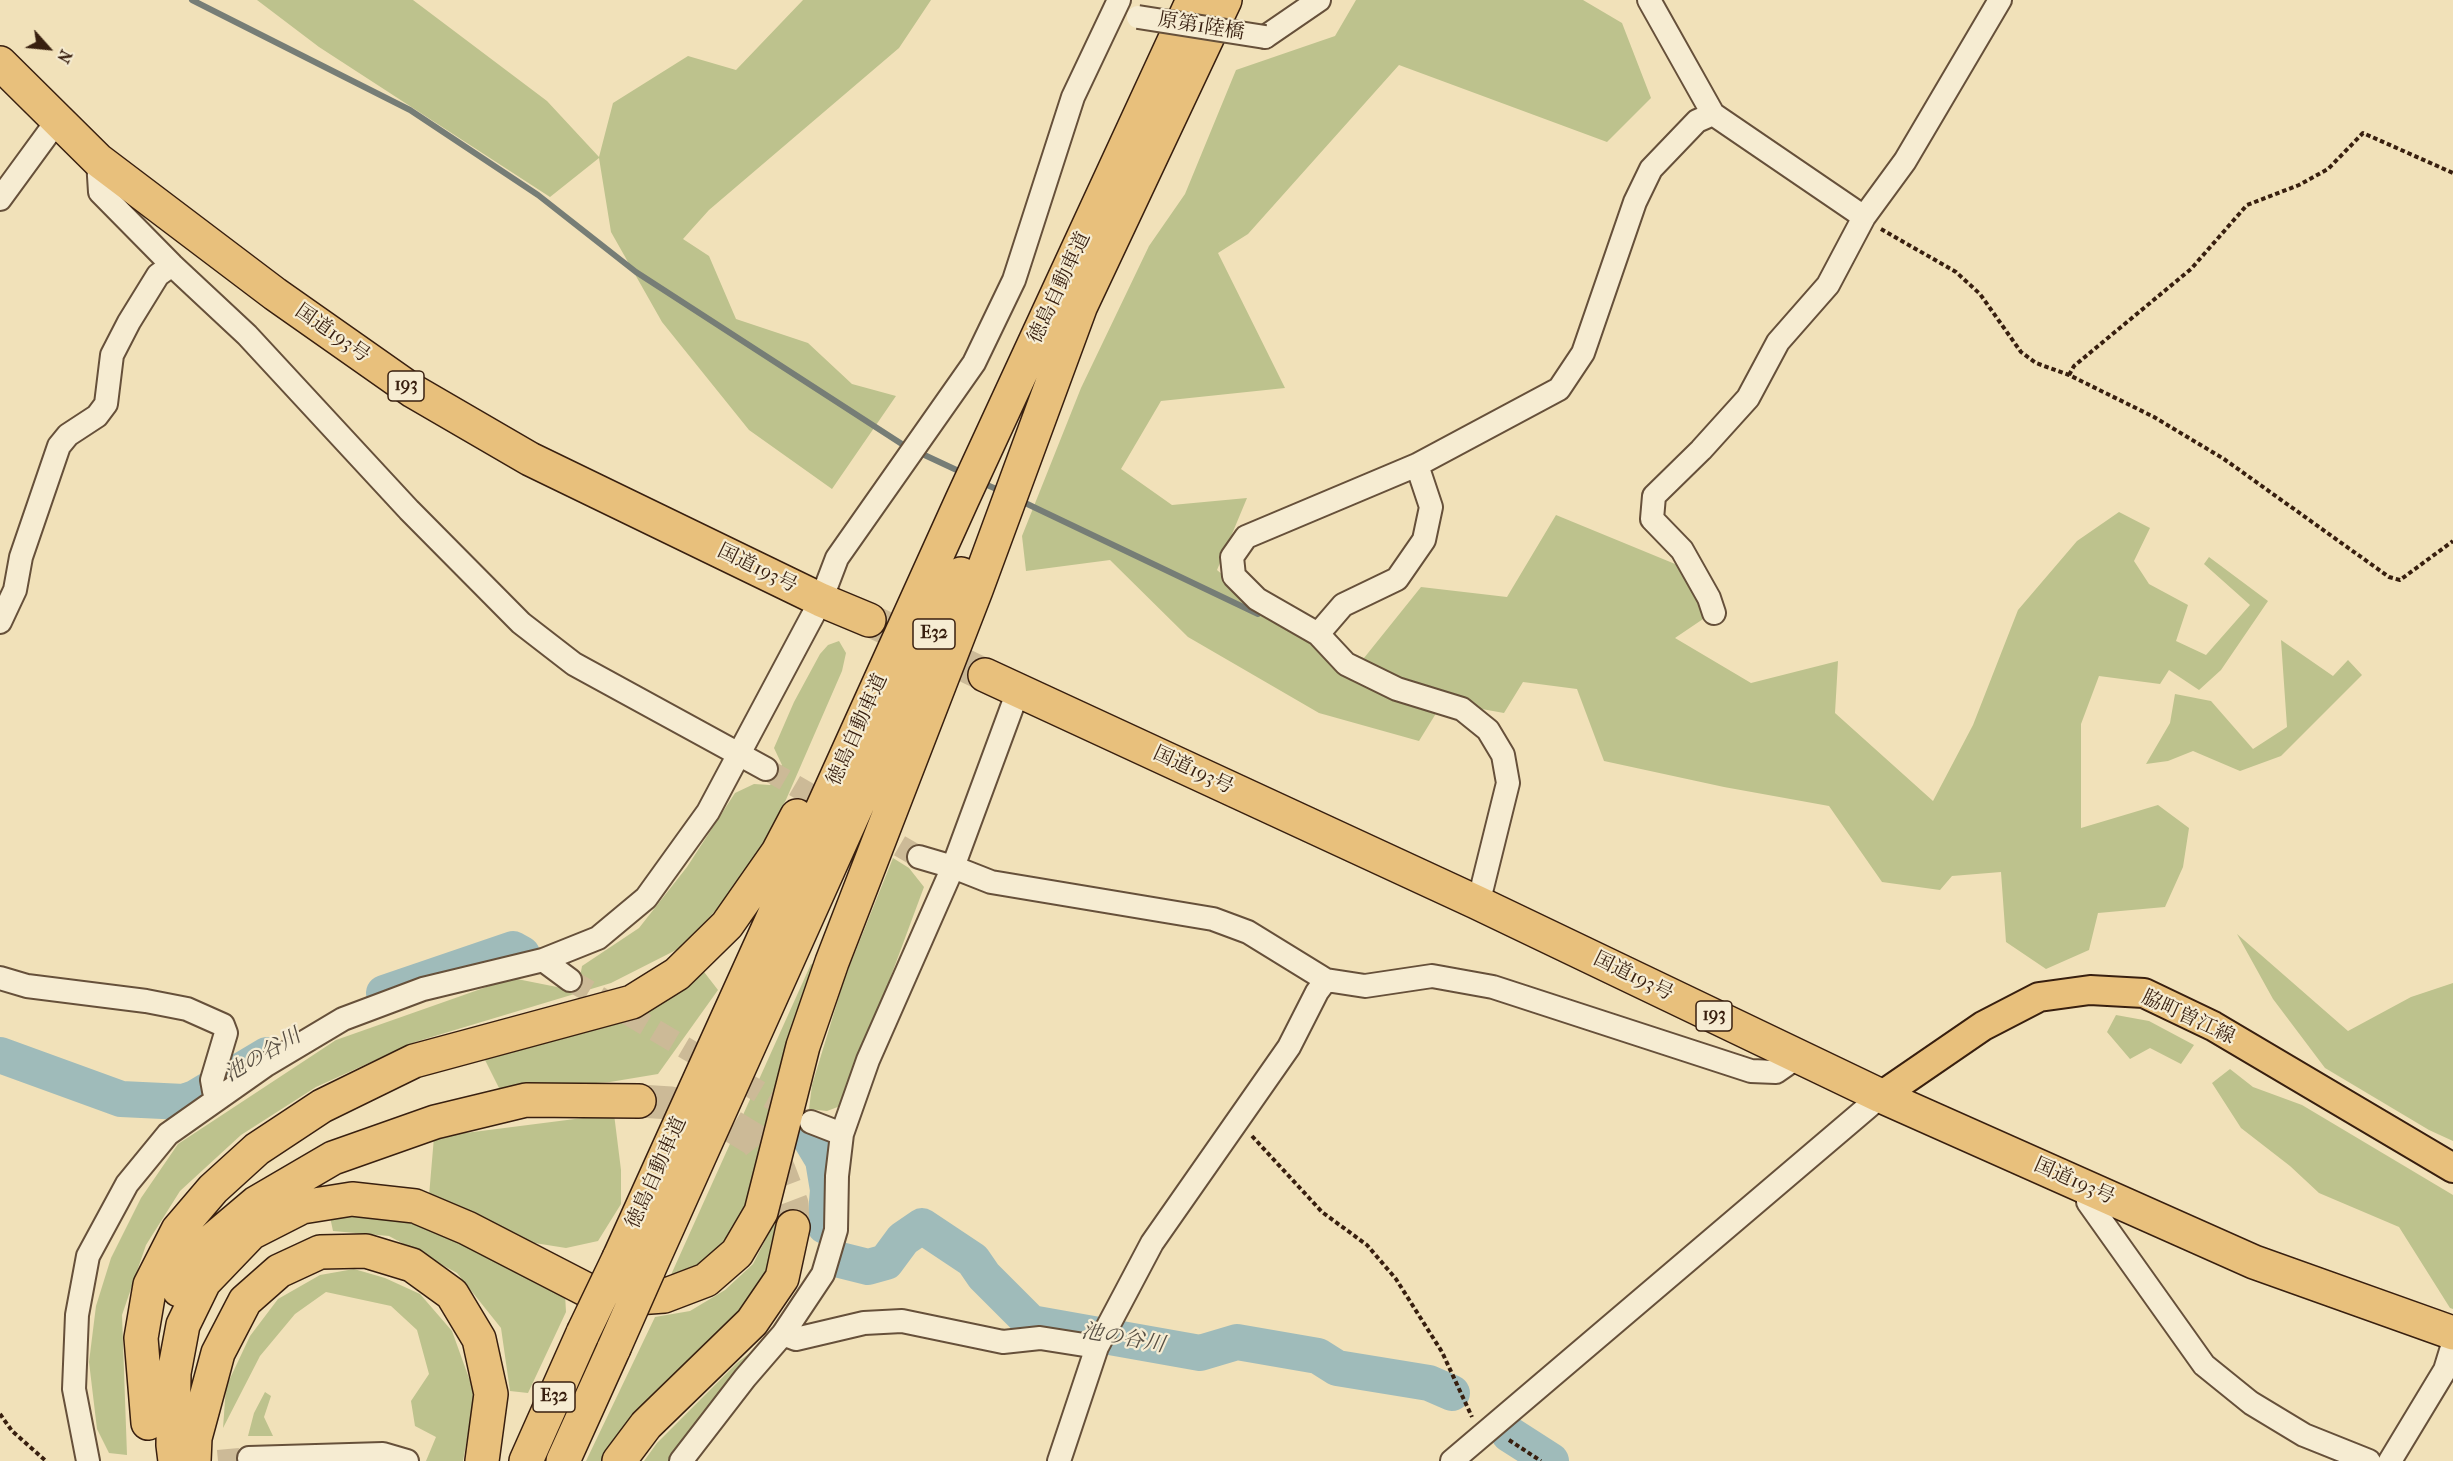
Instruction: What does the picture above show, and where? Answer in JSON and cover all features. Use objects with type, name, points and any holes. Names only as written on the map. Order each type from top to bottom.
[{"type":"highway","name":"徳島自動車道","points":[[526,1461],[962,500],[1193,0]]},
{"type":"highway","name":"徳島自動車道","points":[[563,1461],[1084,297],[1225,0]]},
{"type":"highway","name":"国道193号","points":[[0,63],[98,160],[275,294],[412,391],[530,459],[821,600],[869,620]]},
{"type":"highway","points":[[175,1461],[173,1445],[174,1373],[183,1325],[204,1282],[251,1233],[302,1207],[352,1199],[415,1206],[467,1228],[589,1291],[622,1299],[664,1296],[706,1280],[737,1253],[761,1212],[803,1046],[832,962],[972,601],[1084,297]]},
{"type":"highway","points":[[153,1461],[141,1338],[150,1285],[178,1230],[213,1189],[257,1149],[322,1106],[414,1061],[632,1002],[677,974],[727,925],[778,852],[962,500]]},
{"type":"highway","name":"国道193号","points":[[985,675],[1476,902],[1881,1096],[2254,1262],[2453,1333]]},
{"type":"highway","points":[[148,1423],[155,1354],[170,1305],[204,1247],[256,1203],[333,1158],[435,1122],[526,1100],[639,1101]]},
{"type":"highway","points":[[619,1461],[646,1425],[752,1322],[782,1278],[793,1227]]},
{"type":"highway","points":[[194,1461],[195,1438],[218,1353],[246,1301],[279,1270],[320,1252],[366,1251],[412,1265],[452,1294],[479,1339],[491,1394],[483,1461]]},
{"type":"main road","name":"脇町曽江線","points":[[1881,1096],[1983,1026],[2040,997],[2090,990],[2144,993],[2213,1026],[2453,1168]]},
{"type":"street","name":"原第1陸橋","points":[[1117,5],[1138,17],[1264,37],[1319,0]]},
{"type":"street","points":[[1649,0],[1713,114],[1864,217]]},
{"type":"street","points":[[1714,613],[1682,550],[1652,519],[1654,496],[1701,450],[1748,398],[1778,342],[1828,285],[1864,217],[1905,160],[2000,0]]},
{"type":"street","points":[[88,1461],[74,1389],[77,1315],[88,1256],[127,1184],[168,1134],[215,1090],[266,1065],[343,1018],[423,989],[543,960],[598,938],[646,898],[708,812],[821,600],[837,558],[975,363],[1014,280],[1073,97],[1117,5]]},
{"type":"street","points":[[1476,902],[1482,888],[1508,783],[1503,755],[1488,730],[1462,709],[1397,689],[1347,664],[1318,634],[1257,599],[1234,576],[1232,556],[1246,537],[1417,465],[1559,389],[1583,353],[1635,202],[1651,169],[1696,121],[1713,114]]},
{"type":"street","points":[[0,199],[7,174],[57,121]]},
{"type":"street","points":[[98,160],[100,192],[172,265],[247,335],[410,510],[521,623],[574,664],[766,769]]},
{"type":"street","points":[[0,622],[15,590],[21,557],[59,446],[68,435],[97,416],[106,404],[112,355],[158,275],[172,265]]},
{"type":"street","points":[[1318,634],[1343,605],[1397,579],[1424,540],[1431,507],[1417,465]]},
{"type":"street","points":[[681,1461],[745,1378],[783,1334],[823,1274],[836,1230],[837,1176],[842,1134],[868,1060],[953,867],[1018,691]]},
{"type":"street","points":[[919,857],[991,882],[1016,888],[1213,919],[1248,932],[1326,980],[1365,986],[1432,976],[1493,987],[1751,1071],[1776,1072],[1799,1056]]},
{"type":"street","points":[[543,960],[570,980]]},
{"type":"street","points":[[0,978],[27,986],[146,1001],[187,1009],[224,1025],[226,1033],[215,1090]]},
{"type":"street","points":[[1059,1461],[1101,1340],[1152,1243],[1289,1047],[1317,992],[1326,980]]},
{"type":"street","points":[[1452,1461],[1478,1442],[1881,1096]]},
{"type":"street","points":[[811,1122],[842,1134]]},
{"type":"street","points":[[2089,1189],[2088,1202],[2204,1365],[2251,1404],[2304,1435],[2369,1461]]},
{"type":"street","points":[[783,1334],[796,1339],[864,1323],[902,1321],[1003,1342],[1040,1338],[1101,1340]]},
{"type":"street","points":[[2390,1461],[2445,1370],[2453,1344]]},
{"type":"street","points":[[249,1458],[383,1454],[406,1461]]},
{"type":"path","points":[[2069,375],[2074,366],[2191,269],[2247,205],[2299,184],[2328,169],[2363,133],[2453,173]]},
{"type":"path","points":[[1864,217],[1893,238],[1956,272],[1980,294],[2021,352],[2036,363],[2069,375],[2154,417],[2224,459],[2389,577],[2400,580],[2453,541]]},
{"type":"path","points":[[1236,1124],[1257,1139],[1322,1212],[1366,1245],[1396,1279],[1442,1352],[1478,1442],[1541,1461]]},
{"type":"path","points":[[0,1414],[12,1431],[46,1461]]},
{"type":"green space","points":[[257,0],[413,0],[547,101],[599,157],[613,103],[688,56],[736,70],[803,0],[931,0],[899,48],[709,210],[683,239],[709,256],[736,319],[808,343],[852,384],[896,396],[832,489],[749,430],[662,322],[611,232],[599,158],[550,197],[319,47]]},
{"type":"green space","points":[[1356,0],[1583,0],[1622,23],[1651,98],[1607,142],[1399,65],[1248,234],[1218,253],[1285,388],[1161,401],[1121,469],[1172,505],[1247,498],[1217,570],[1289,632],[1364,658],[1421,587],[1507,597],[1556,515],[1697,573],[1706,617],[1675,638],[1751,683],[1838,661],[1835,713],[1933,801],[1973,725],[2018,610],[2077,541],[2119,512],[2150,528],[2134,561],[2149,584],[2188,605],[2176,641],[2206,655],[2250,605],[2204,564],[2209,557],[2268,601],[2221,670],[2199,690],[2169,670],[2160,684],[2099,676],[2081,724],[2081,828],[2158,805],[2189,828],[2183,867],[2165,907],[2098,913],[2089,950],[2046,969],[2006,942],[2001,872],[1952,876],[1940,890],[1882,882],[1829,806],[1724,787],[1604,761],[1577,689],[1523,682],[1504,713],[1443,702],[1419,741],[1319,713],[1188,637],[1110,560],[1026,571],[1022,536],[1081,388],[1149,246],[1185,194],[1236,70],[1335,36]]},
{"type":"green space","points":[[2281,640],[2333,676],[2348,660],[2362,675],[2281,756],[2240,771],[2193,751],[2168,761],[2146,764],[2170,723],[2175,694],[2211,701],[2253,749],[2287,727]]},
{"type":"green space","points":[[839,641],[846,653],[842,671],[785,802],[744,878],[684,946],[611,983],[415,1042],[316,1087],[241,1135],[180,1191],[146,1245],[122,1315],[127,1455],[109,1453],[97,1429],[89,1362],[96,1306],[111,1258],[141,1198],[178,1144],[336,1040],[512,978],[562,988],[580,977],[582,966],[639,928],[687,867],[735,793],[754,784],[770,785],[782,765],[774,748],[794,702],[820,654],[828,645]]},
{"type":"green space","points":[[893,858],[909,868],[924,887],[843,1105],[827,1111],[809,1109],[812,1085],[844,980]]},
{"type":"green space","points":[[2237,934],[2348,1031],[2411,997],[2453,983],[2453,1141],[2429,1130],[2325,1068],[2273,999]]},
{"type":"green space","points":[[811,964],[817,967],[760,1183],[732,1241],[703,1265],[670,1277]]},
{"type":"green space","points":[[701,968],[718,990],[658,1074],[610,1082],[500,1090],[483,1056],[581,1033],[649,1005]]},
{"type":"green space","points":[[2116,1015],[2149,1021],[2194,1045],[2181,1064],[2150,1048],[2130,1059],[2107,1032]]},
{"type":"green space","points":[[2230,1069],[2253,1087],[2302,1105],[2453,1195],[2453,1309],[2450,1308],[2399,1227],[2319,1193],[2290,1166],[2241,1128],[2212,1083]]},
{"type":"green space","points":[[614,1114],[621,1170],[621,1204],[598,1241],[566,1248],[522,1241],[429,1196],[434,1137]]},
{"type":"green space","points":[[387,1216],[468,1241],[565,1294],[566,1312],[528,1393],[510,1391],[501,1328],[457,1273],[389,1236],[333,1231],[330,1217]]},
{"type":"green space","points":[[775,1221],[779,1244],[767,1279],[732,1324],[608,1461],[586,1461],[655,1317],[690,1311],[725,1290],[753,1264]]},
{"type":"green space","points":[[354,1269],[385,1278],[420,1294],[452,1331],[475,1395],[463,1461],[426,1461],[436,1437],[415,1426],[411,1401],[429,1374],[417,1330],[391,1306],[326,1292],[295,1314],[260,1356],[223,1428],[226,1387],[250,1336],[278,1299],[320,1275]]},
{"type":"green space","points":[[761,1344],[679,1444],[669,1461],[644,1461],[657,1443],[737,1363]]},
{"type":"green space","points":[[265,1392],[271,1396],[264,1417],[273,1436],[248,1436],[254,1413]]},
{"type":"waterway","points":[[192,0],[410,110],[538,195],[636,272],[908,448]]},
{"type":"waterway","points":[[918,452],[963,473]]},
{"type":"waterway","points":[[980,482],[1001,491]]},
{"type":"waterway","points":[[1021,501],[1258,614]]},
{"type":"waterway","name":"池の谷川","points":[[384,993],[513,949],[522,954]]},
{"type":"waterway","name":"池の谷川","points":[[0,1055],[121,1099],[184,1102],[195,1098],[267,1055]]},
{"type":"waterway","name":"池の谷川","points":[[808,1135],[823,1160],[828,1190],[825,1226]]},
{"type":"waterway","name":"池の谷川","points":[[840,1260],[868,1267],[886,1262],[903,1239],[922,1226],[973,1260],[984,1276],[1031,1323],[1200,1353],[1237,1342],[1318,1356],[1337,1368],[1429,1383],[1452,1393]]},
{"type":"waterway","name":"池の谷川","points":[[1509,1434],[1551,1461]]},
{"type":"tunnel","points":[[869,620],[985,675]]},
{"type":"tunnel","points":[[766,769],[837,810]]},
{"type":"tunnel","points":[[871,829],[919,857]]},
{"type":"tunnel","points":[[570,980],[799,1115]]},
{"type":"tunnel","points":[[639,1101],[671,1103],[717,1117],[755,1140],[779,1170],[792,1204],[793,1227]]},
{"type":"tunnel","points":[[218,1461],[249,1458]]}]
